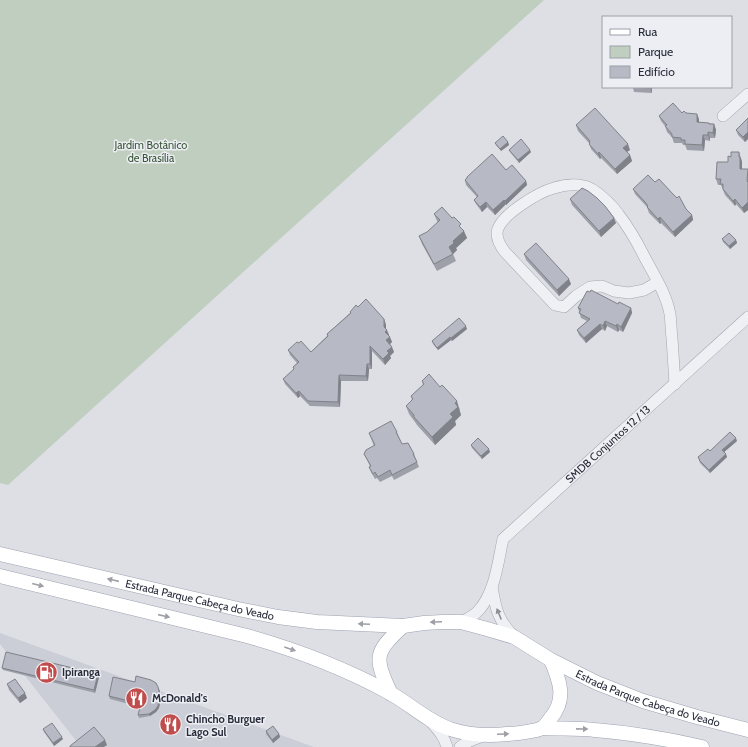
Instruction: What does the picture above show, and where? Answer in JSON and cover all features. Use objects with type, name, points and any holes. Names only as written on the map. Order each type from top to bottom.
[{"type":"main road","name":"Estrada Parque Cabeça do Veado","points":[[0,554],[278,617],[320,622],[403,626],[442,622],[461,622],[514,637],[551,660],[597,683],[643,701],[697,718],[748,730]]},
{"type":"main road","points":[[0,576],[276,644],[326,662],[391,694],[438,724],[450,729],[484,735],[525,733],[543,728],[593,729],[633,733],[702,747]]},
{"type":"main road","points":[[391,694],[382,676],[379,666],[379,656],[383,647],[390,638],[403,626]]},
{"type":"main road","points":[[543,728],[555,714],[560,702],[561,689],[558,676],[551,660]]},
{"type":"street","points":[[723,116],[748,94]]},
{"type":"street","points":[[658,282],[644,290],[630,294],[614,291],[602,286],[590,287],[576,296],[564,307],[555,305],[505,252],[500,245],[497,232],[505,218],[537,195],[554,188],[571,185],[586,186],[602,197],[619,214],[630,230],[658,282],[665,296],[670,314],[675,384]]},
{"type":"street","name":"SMDB Conjuntos 12 / 13","points":[[461,622],[470,618],[487,600],[492,586],[503,539],[748,317]]},
{"type":"street","name":"SMDB Conjuntos 12 / 13","points":[[492,586],[494,602],[498,614],[505,628],[514,637]]},
{"type":"street","points":[[428,718],[441,733],[447,747]]},
{"type":"street","points":[[460,747],[471,740],[484,735]]},
{"type":"shaded area","points":[[0,633],[314,747],[81,747],[0,644]]},
{"type":"green space","name":"Jardim Botânico de Brasília","points":[[0,0],[544,0],[8,485],[0,483]]},
{"type":"building","points":[[673,103],[682,113],[684,111],[686,113],[697,114],[697,122],[714,124],[713,133],[708,132],[708,135],[703,135],[702,145],[685,144],[685,140],[672,137],[672,134],[665,126],[667,125],[659,116]]},
{"type":"building","points":[[595,108],[628,144],[623,148],[630,155],[615,169],[589,144],[590,141],[576,125]]},
{"type":"building","points":[[748,118],[748,132],[743,137],[736,130]]},
{"type":"building","points":[[503,136],[508,142],[500,149],[495,143]]},
{"type":"building","points":[[521,139],[530,150],[518,160],[509,150]]},
{"type":"building","points":[[731,152],[739,152],[740,169],[748,169],[748,202],[742,208],[735,199],[733,201],[723,189],[723,184],[720,184],[721,179],[716,179],[717,162],[728,162],[728,156],[731,157]]},
{"type":"building","points":[[492,154],[506,170],[512,165],[526,181],[493,210],[486,202],[480,207],[474,200],[478,196],[465,180]]},
{"type":"building","points":[[648,175],[655,182],[659,179],[677,198],[679,196],[686,209],[692,215],[673,232],[660,217],[658,219],[633,189]]},
{"type":"building","points":[[582,188],[597,198],[614,218],[599,231],[570,199]]},
{"type":"building","points":[[442,207],[452,218],[454,217],[461,224],[459,226],[464,231],[449,247],[453,254],[434,264],[419,236],[427,232],[440,220],[434,214]]},
{"type":"building","points":[[729,233],[736,240],[729,246],[722,239]]},
{"type":"building","points":[[536,243],[569,279],[557,290],[524,254]]},
{"type":"building","points":[[591,290],[618,304],[619,302],[631,308],[621,327],[617,324],[616,326],[605,321],[603,326],[600,324],[584,338],[577,330],[590,319],[579,313],[581,309],[578,308],[587,291],[590,292]]},
{"type":"building","points":[[366,299],[384,319],[384,327],[387,330],[385,332],[390,337],[386,340],[392,347],[387,351],[389,353],[383,359],[370,346],[370,364],[367,364],[366,376],[339,375],[338,402],[308,401],[299,391],[296,393],[283,379],[299,362],[288,350],[297,342],[299,343],[301,341],[311,352],[328,336],[327,334],[351,313],[350,312],[356,305],[358,307]]},
{"type":"building","points":[[459,318],[466,326],[437,348],[432,341]]},
{"type":"building","points":[[429,374],[440,387],[442,385],[457,401],[455,403],[458,407],[450,414],[453,417],[432,437],[406,406],[413,399],[411,396],[424,384],[422,381]]},
{"type":"building","points":[[391,421],[402,444],[408,443],[417,462],[392,475],[390,470],[378,477],[375,472],[373,474],[369,467],[371,466],[364,454],[366,450],[375,445],[369,433]]},
{"type":"building","points":[[730,432],[736,438],[722,450],[726,454],[709,470],[698,457],[708,449],[710,451]]},
{"type":"building","points":[[478,438],[489,449],[481,456],[471,445]]},
{"type":"building","points":[[6,652],[98,674],[94,690],[2,668]]},
{"type":"building","name":"McDonald's","points":[[136,676],[151,680],[156,683],[158,687],[160,695],[158,706],[149,714],[138,715],[141,704],[109,696],[113,677],[135,682]]},
{"type":"building","points":[[15,679],[25,693],[18,698],[7,684]]},
{"type":"building","points":[[52,723],[62,737],[53,743],[43,729]]},
{"type":"building","points":[[273,726],[279,734],[272,740],[266,731]]},
{"type":"building","points":[[94,727],[105,740],[95,747],[70,747],[70,746]]},
{"type":"place","name":"Ipiranga","points":[[46,672]]},
{"type":"place","name":"McDonald's","points":[[136,698]]},
{"type":"place","name":"Chincho Burguer Lago Sul","points":[[171,725]]}]
